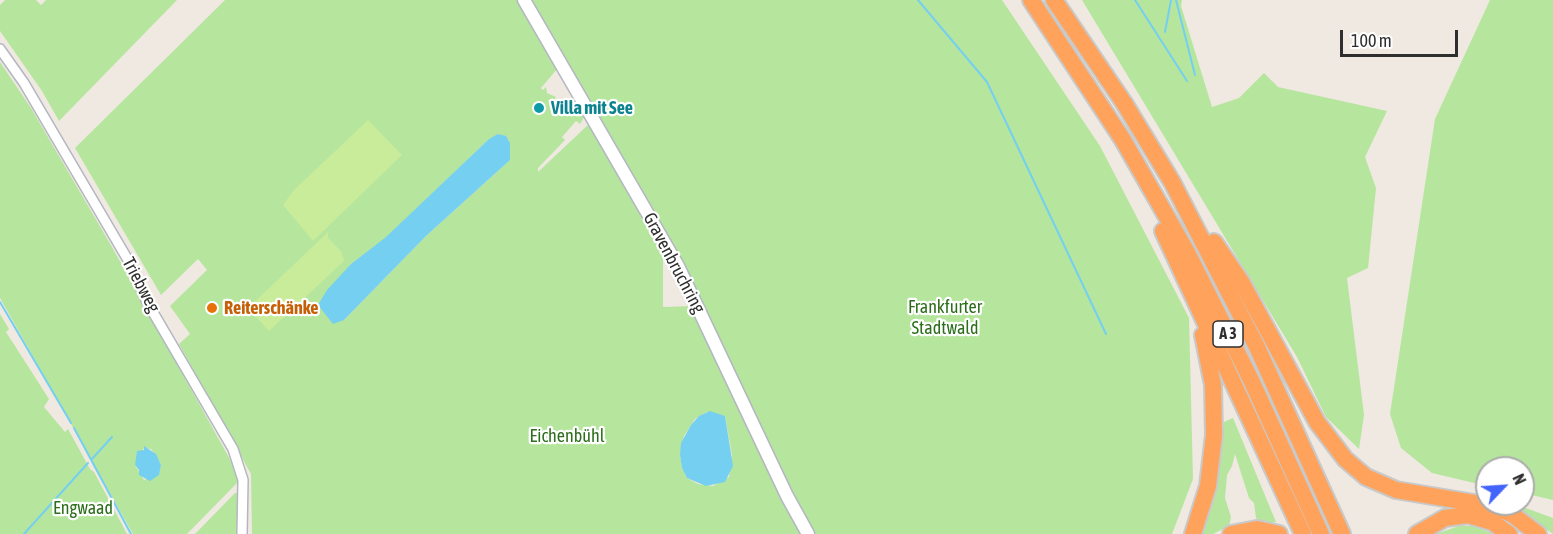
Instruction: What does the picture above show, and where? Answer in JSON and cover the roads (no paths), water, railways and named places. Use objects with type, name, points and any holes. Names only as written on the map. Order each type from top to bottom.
[{"type":"highway","name":"A 3","points":[[1031,0],[1123,140],[1188,254],[1234,344],[1322,534]]},
{"type":"highway","name":"A 3","points":[[1054,0],[1124,104],[1172,182],[1227,286],[1344,534]]},
{"type":"highway","points":[[1123,140],[1147,200],[1303,534]]},
{"type":"highway","points":[[1172,182],[1242,283],[1317,422],[1345,459],[1366,477],[1390,488],[1432,498],[1467,500],[1492,506],[1513,515],[1538,534]]},
{"type":"highway","points":[[1187,282],[1206,348],[1215,410],[1210,473],[1193,534]]},
{"type":"highway","points":[[1417,534],[1436,521],[1461,515],[1484,518],[1509,534]]},
{"type":"highway","points":[[1231,534],[1257,529],[1279,534]]},
{"type":"street","name":"Gravenbruchring","points":[[524,0],[678,266],[787,496],[808,534]]},
{"type":"street","name":"Triebweg","points":[[0,49],[24,83],[123,251],[147,302],[236,455],[243,480],[242,534]]},
{"type":"water","points":[[498,134],[506,136],[510,143],[510,160],[426,236],[344,320],[333,324],[318,305],[327,290],[351,264],[386,237],[489,139]]},
{"type":"water","points":[[710,411],[725,416],[733,466],[725,482],[706,486],[687,478],[682,468],[680,455],[681,443],[691,425],[699,416]]},
{"type":"water","points":[[144,446],[156,454],[161,465],[159,475],[150,481],[139,475],[139,470],[135,465],[137,451],[144,450]]},
{"type":"waterway","points":[[918,0],[987,82],[1106,334]]},
{"type":"waterway","points":[[1135,0],[1187,81]]},
{"type":"waterway","points":[[1165,32],[1171,0]]},
{"type":"waterway","points":[[1176,0],[1195,75]]},
{"type":"waterway","points":[[0,302],[71,423]]},
{"type":"waterway","points":[[74,428],[131,534]]},
{"type":"waterway","points":[[91,460],[112,437]]},
{"type":"waterway","points":[[24,534],[88,463]]},
{"type":"place","name":"Villa mit See","points":[[539,108]]},
{"type":"place","name":"Reiterschänke","points":[[212,308]]},
{"type":"park label","name":"Frankfurter Stadtwald","points":[[945,317]]},
{"type":"park label","name":"Eichenbühl","points":[[567,436]]},
{"type":"park label","name":"Engwaad","points":[[83,508]]}]
